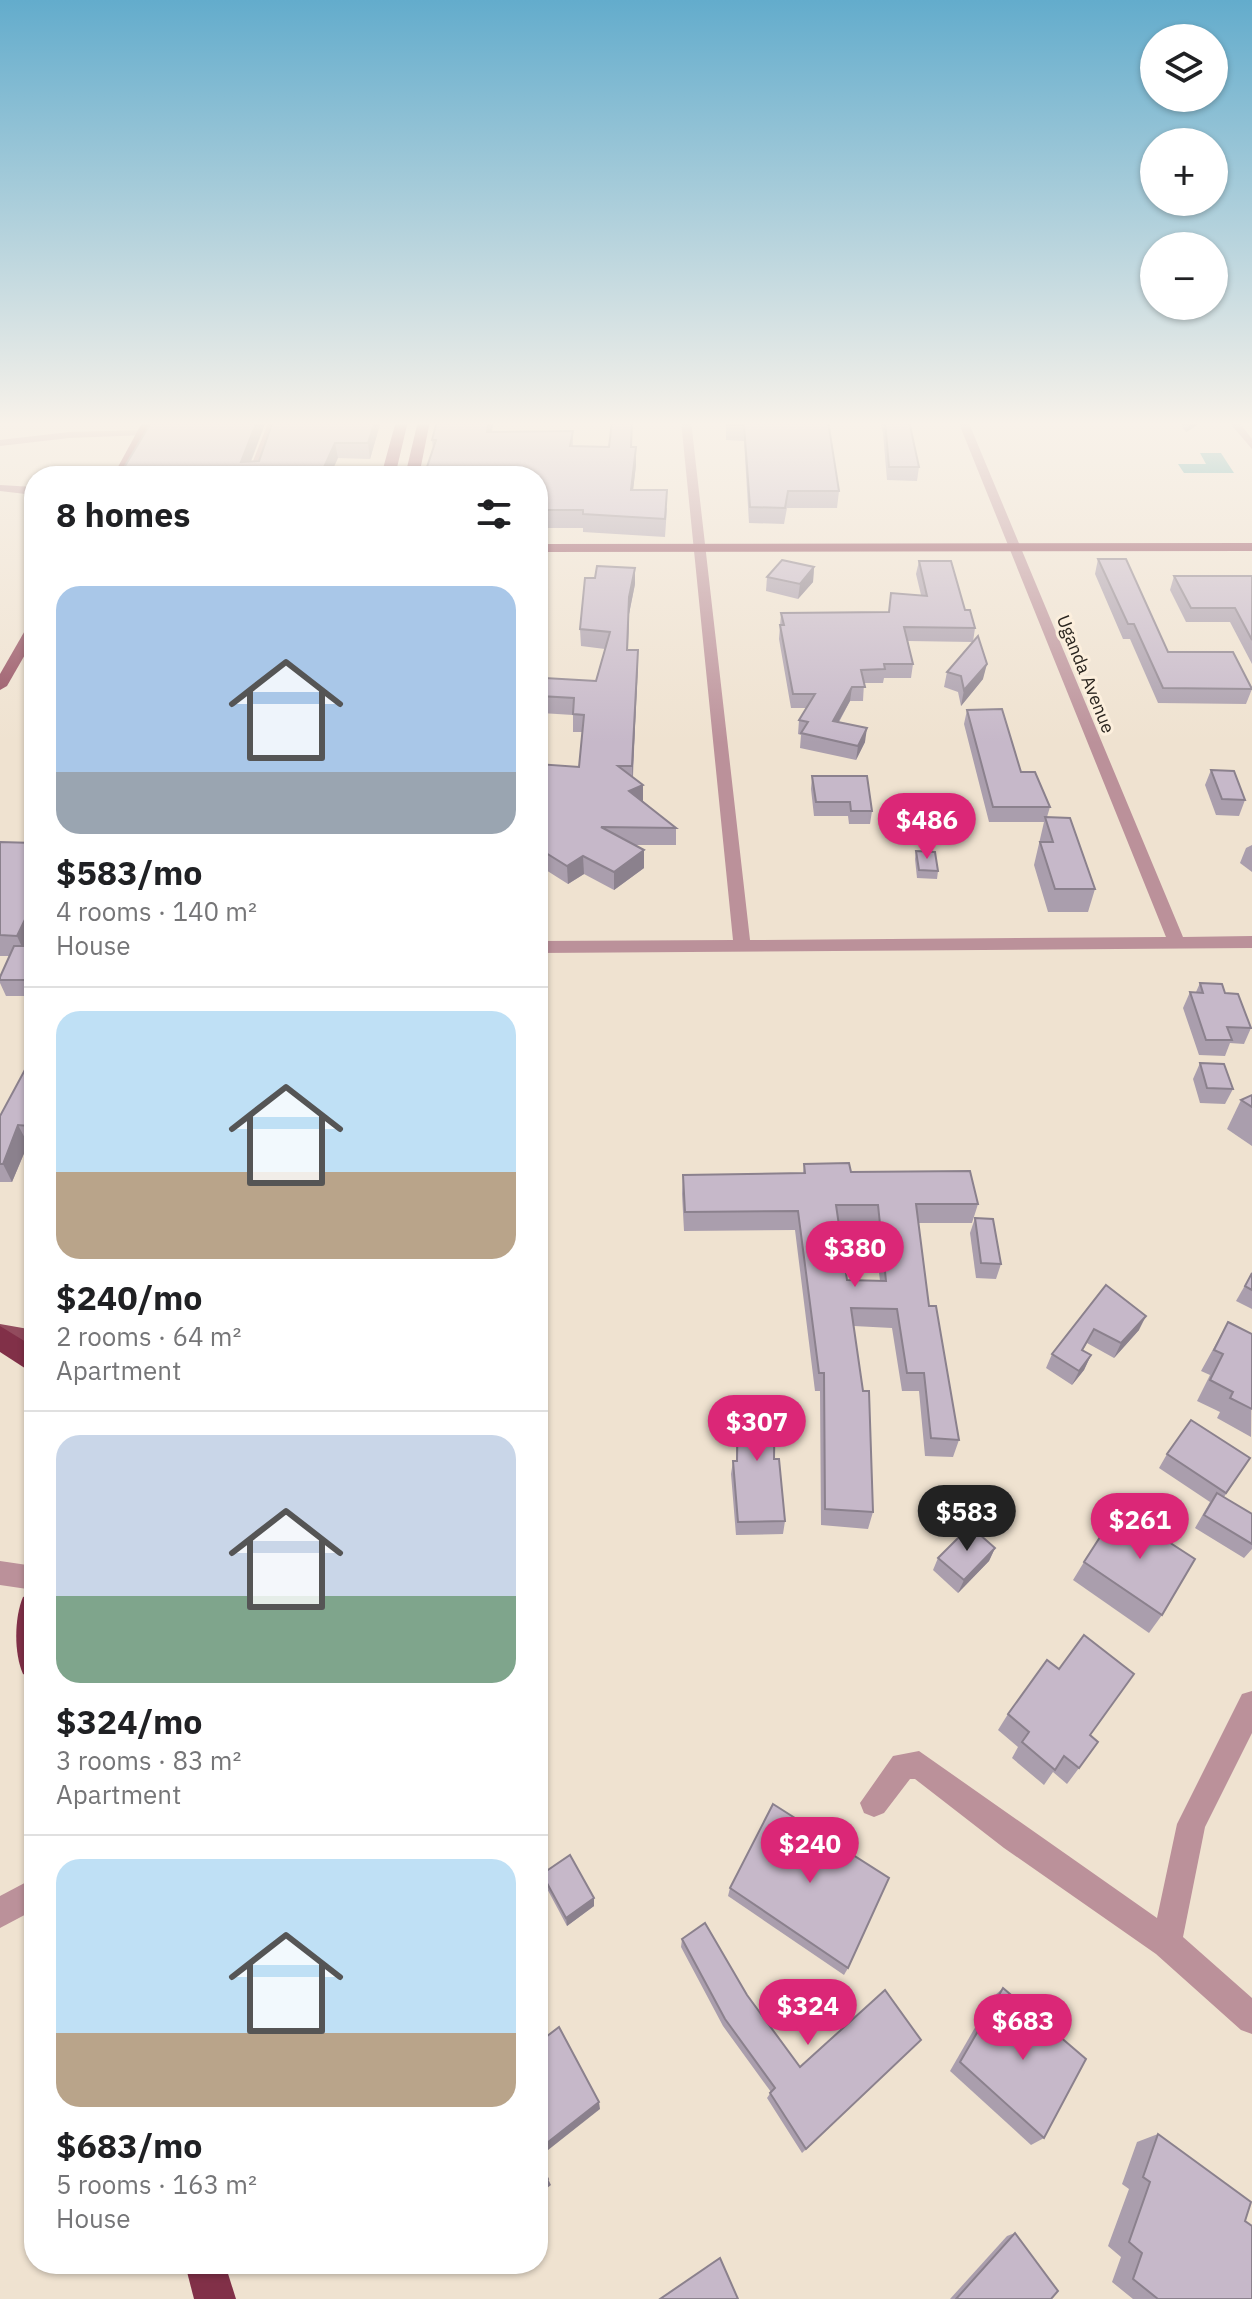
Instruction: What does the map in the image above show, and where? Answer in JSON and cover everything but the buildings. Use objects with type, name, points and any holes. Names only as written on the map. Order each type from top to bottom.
[{"type":"highway","points":[[0,1335],[24,1354]]},
{"type":"highway","points":[[208,2274],[215,2299]]},
{"type":"main road","points":[[548,548],[1252,547]]},
{"type":"main road","points":[[0,686],[24,644]]},
{"type":"main road","points":[[0,1335],[24,1338]]},
{"type":"street","points":[[697,528],[742,947]]},
{"type":"street","name":"Uganda Avenue","points":[[1007,528],[1176,941]]},
{"type":"street","points":[[548,947],[1252,942]]},
{"type":"street","points":[[0,1573],[24,1577]]},
{"type":"street","points":[[1167,1943],[1191,1824],[1252,1704]]},
{"type":"street","points":[[874,1803],[903,1766],[919,1765],[1014,1838],[1167,1943],[1252,2019]]},
{"type":"street","points":[[0,1913],[24,1899]]}]
